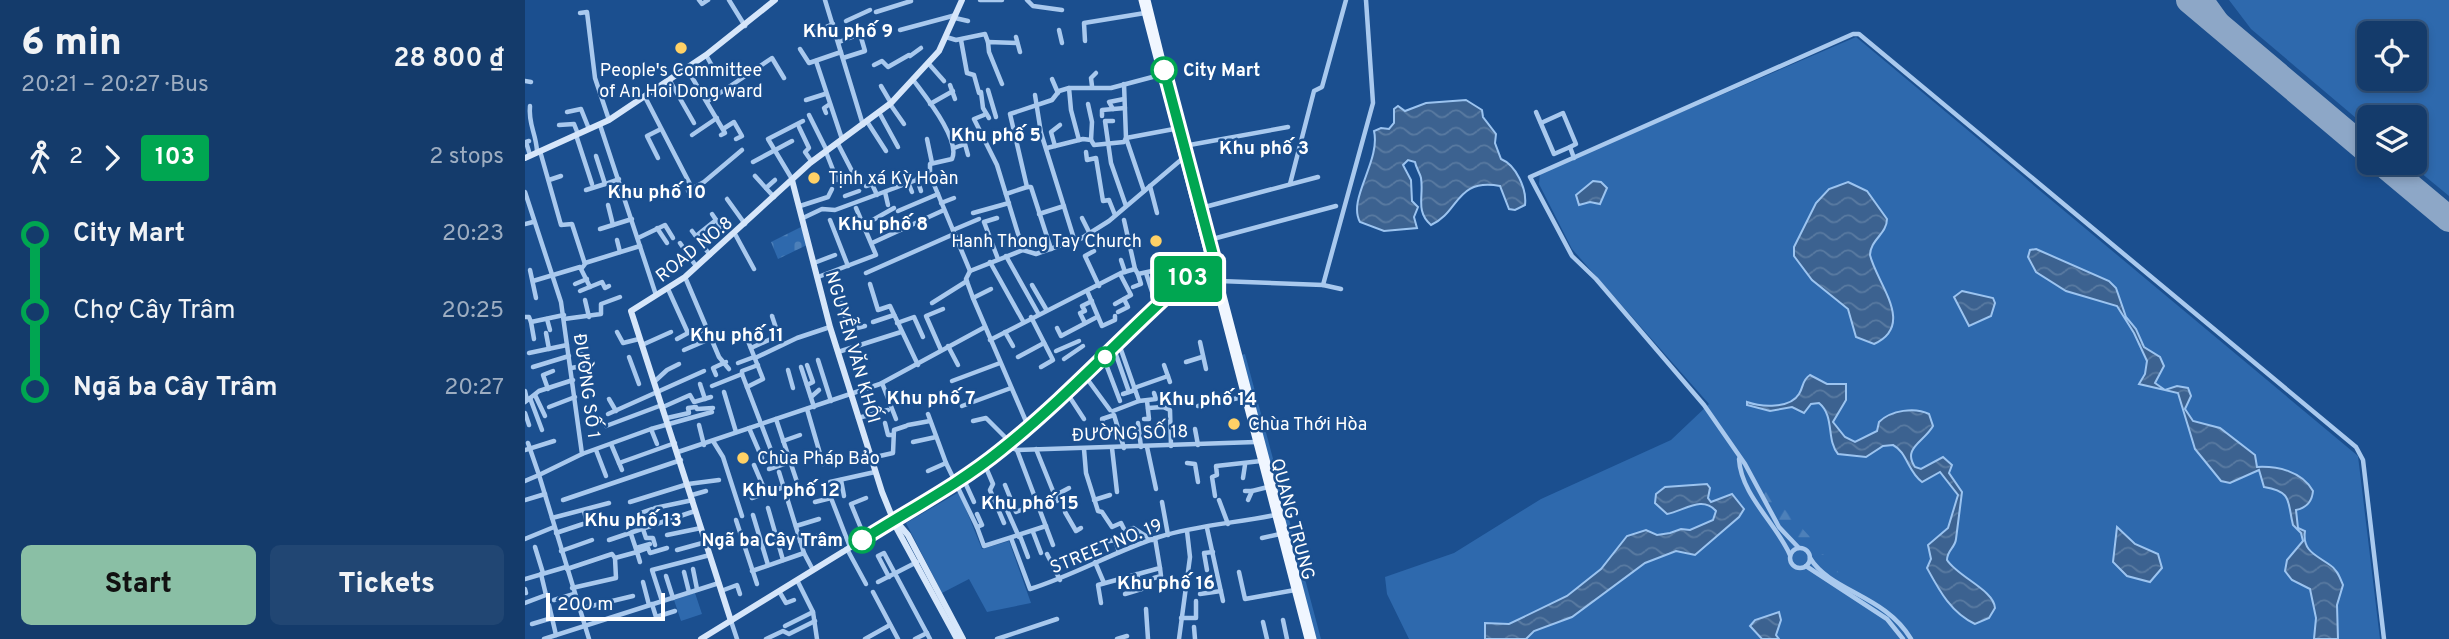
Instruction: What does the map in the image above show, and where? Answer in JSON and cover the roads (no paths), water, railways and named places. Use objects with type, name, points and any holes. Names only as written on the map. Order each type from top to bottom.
[{"type":"main road","name":"QUANG TRUNG","points":[[1142,0],[1182,159],[1313,639]]},
{"type":"main road","name":"QUANG TRUNG","points":[[1147,0],[1147,13],[1160,75],[1201,208],[1244,397],[1259,442],[1261,461],[1278,514],[1280,534],[1308,639]]},
{"type":"street","points":[[699,0],[702,4],[708,0]]},
{"type":"street","points":[[729,0],[745,27]]},
{"type":"street","points":[[533,154],[609,120],[687,69],[745,27],[775,0]]},
{"type":"street","points":[[825,0],[866,124],[886,150]]},
{"type":"street","name":"ROAD NO.8","points":[[730,621],[676,443],[631,311],[685,277],[812,162],[880,114],[929,64],[946,37],[962,0]]},
{"type":"street","points":[[979,0],[1002,0]]},
{"type":"street","points":[[1027,0],[1033,6],[1062,10]]},
{"type":"street","points":[[1290,184],[1314,91],[1322,88],[1346,0]]},
{"type":"street","points":[[1320,285],[1373,103],[1366,0]]},
{"type":"street","points":[[846,21],[892,3],[911,1]]},
{"type":"street","points":[[580,13],[587,12],[595,78],[609,120]]},
{"type":"street","points":[[1085,41],[1084,23],[1147,13]]},
{"type":"street","points":[[900,30],[955,17],[968,21]]},
{"type":"street","points":[[810,34],[833,24]]},
{"type":"street","points":[[1059,30],[1062,43]]},
{"type":"street","points":[[800,48],[809,63],[865,51],[860,34],[839,42]]},
{"type":"street","points":[[946,37],[961,40],[985,34],[1002,84]]},
{"type":"street","points":[[1908,639],[1894,616],[1816,566],[1807,550],[1787,538],[1704,405],[1596,279],[1572,256],[1529,177],[1853,34],[1859,34],[2356,447],[2363,460],[2384,639]]},
{"type":"street","points":[[961,40],[967,73],[974,75],[987,117],[974,119],[997,165],[1023,250]]},
{"type":"street","points":[[988,42],[1016,40],[1020,52]]},
{"type":"street","points":[[874,65],[881,61],[888,67],[921,48]]},
{"type":"street","points":[[706,55],[716,72]]},
{"type":"street","points":[[708,101],[772,58],[784,78]]},
{"type":"street","points":[[816,61],[840,142],[853,173]]},
{"type":"street","points":[[929,64],[944,80]]},
{"type":"street","points":[[687,69],[725,132],[722,135]]},
{"type":"street","points":[[1092,86],[1091,78],[1096,73]]},
{"type":"street","points":[[1027,187],[1011,114],[1055,98],[1058,93],[1069,88],[1111,88],[1160,75]]},
{"type":"street","points":[[1052,79],[1058,93]]},
{"type":"street","points":[[670,80],[694,123]]},
{"type":"street","points":[[914,80],[954,148],[951,159],[932,163]]},
{"type":"street","points":[[1124,83],[1126,138],[1144,191]]},
{"type":"street","points":[[950,85],[955,99]]},
{"type":"street","points":[[881,86],[904,124]]},
{"type":"street","points":[[1069,88],[1071,110],[1079,140]]},
{"type":"street","points":[[988,90],[996,117]]},
{"type":"street","points":[[930,104],[953,91]]},
{"type":"street","points":[[806,100],[825,94]]},
{"type":"street","points":[[1035,94],[1047,148],[1075,242]]},
{"type":"street","points":[[645,97],[690,189],[704,182],[742,150]]},
{"type":"street","points":[[1113,109],[1109,102],[1124,99]]},
{"type":"street","points":[[826,113],[824,108],[830,104]]},
{"type":"street","points":[[1088,104],[1092,122],[1091,140],[1094,145],[1124,142],[1126,138],[1174,129]]},
{"type":"street","points":[[530,106],[529,120],[536,131],[533,154]]},
{"type":"street","points":[[1102,116],[1102,110],[1125,108]]},
{"type":"street","points":[[567,112],[582,109],[589,130]]},
{"type":"street","points":[[1536,112],[1554,154],[1576,144],[1563,113],[1541,123]]},
{"type":"street","points":[[880,114],[898,147]]},
{"type":"street","points":[[809,115],[837,180]]},
{"type":"street","points":[[692,135],[717,118]]},
{"type":"street","points":[[792,180],[768,139],[803,121]]},
{"type":"street","points":[[1113,121],[1105,121],[1107,144],[1140,284],[1133,287]]},
{"type":"street","points":[[723,129],[734,122],[742,136],[736,139]]},
{"type":"street","points":[[559,125],[574,124],[593,184]]},
{"type":"street","points":[[600,125],[657,296]]},
{"type":"street","points":[[1055,146],[1051,132],[1060,125]]},
{"type":"street","points":[[799,127],[809,148],[805,152],[812,162]]},
{"type":"street","points":[[1184,146],[1288,127]]},
{"type":"street","points":[[658,158],[647,136],[661,130]]},
{"type":"street","points":[[927,139],[932,163],[930,175],[969,271],[967,281],[1028,426]]},
{"type":"street","points":[[1047,148],[1079,140],[1091,140]]},
{"type":"street","points":[[529,141],[526,142],[549,180],[562,225],[572,224],[590,287]]},
{"type":"street","points":[[753,162],[792,141]]},
{"type":"street","points":[[954,148],[965,144],[968,155]]},
{"type":"street","points":[[1570,147],[1574,158]]},
{"type":"street","points":[[1086,152],[1087,160],[1096,158],[1104,201],[1109,200],[1115,215]]},
{"type":"street","points":[[596,156],[605,184]]},
{"type":"street","points":[[969,271],[1023,250],[1036,254],[1075,242],[1115,215],[1124,213],[1144,191],[1182,159]]},
{"type":"street","points":[[803,218],[822,209],[835,210],[855,206],[930,175]]},
{"type":"street","points":[[549,180],[561,176]]},
{"type":"street","points":[[755,176],[775,197]]},
{"type":"street","points":[[1201,208],[1318,177]]},
{"type":"street","points":[[586,190],[619,179]]},
{"type":"street","points":[[917,179],[921,191]]},
{"type":"street","points":[[766,188],[775,180]]},
{"type":"street","name":"NGUYỄN VĂN KHỐI","points":[[792,180],[830,327],[875,472],[895,519],[961,639]]},
{"type":"street","points":[[908,182],[912,192]]},
{"type":"street","points":[[866,186],[872,184],[877,195]]},
{"type":"street","points":[[1006,194],[1031,187],[1051,249]]},
{"type":"street","points":[[1150,187],[1157,213]]},
{"type":"street","points":[[800,206],[828,197],[832,189]]},
{"type":"street","points":[[818,277],[875,256],[872,243],[848,195],[859,191]]},
{"type":"street","name":"ĐƯỜNG SỐ 1","points":[[525,192],[533,222],[555,277],[564,317],[582,454],[525,481]]},
{"type":"street","points":[[885,192],[888,205]]},
{"type":"street","points":[[864,225],[896,209],[938,194]]},
{"type":"street","points":[[941,203],[954,198]]},
{"type":"street","points":[[727,199],[745,225]]},
{"type":"street","points":[[973,213],[1009,203]]},
{"type":"street","points":[[608,205],[614,225]]},
{"type":"street","points":[[1039,214],[1064,206]]},
{"type":"street","points":[[1209,240],[1336,206]]},
{"type":"street","points":[[872,243],[944,210]]},
{"type":"street","points":[[712,214],[723,230]]},
{"type":"street","points":[[997,218],[984,222],[998,259]]},
{"type":"street","points":[[1081,218],[1090,234]]},
{"type":"street","points":[[600,229],[632,219]]},
{"type":"street","points":[[866,273],[979,219]]},
{"type":"street","points":[[710,256],[694,233],[716,220]]},
{"type":"street","points":[[830,220],[848,266]]},
{"type":"street","points":[[525,224],[533,222]]},
{"type":"street","points":[[638,238],[665,225],[673,238]]},
{"type":"street","points":[[657,228],[667,243]]},
{"type":"street","points":[[735,234],[754,269]]},
{"type":"street","points":[[617,240],[620,252]]},
{"type":"street","points":[[680,243],[697,267]]},
{"type":"street","points":[[533,281],[555,277],[640,246]]},
{"type":"street","points":[[1094,251],[1084,256],[1099,286]]},
{"type":"street","points":[[814,263],[835,255]]},
{"type":"street","points":[[1006,256],[1038,313]]},
{"type":"street","points":[[1088,293],[1122,273],[1146,272],[1210,257]]},
{"type":"street","points":[[701,639],[955,483],[983,463],[1104,359],[1210,257]]},
{"type":"street","points":[[1115,304],[1131,295],[1122,273],[1121,260]]},
{"type":"street","points":[[991,262],[1023,321]]},
{"type":"street","points":[[530,270],[536,298]]},
{"type":"street","points":[[1146,272],[1157,307]]},
{"type":"street","points":[[685,277],[719,357],[726,362],[729,369]]},
{"type":"street","points":[[575,284],[587,279]]},
{"type":"street","points":[[932,303],[967,281]]},
{"type":"street","points":[[1219,281],[1320,285],[1341,289]]},
{"type":"street","points":[[580,291],[602,282],[605,288],[609,286]]},
{"type":"street","points":[[870,284],[878,310],[890,306],[918,365]]},
{"type":"street","points":[[1032,285],[1046,309]]},
{"type":"street","points":[[668,289],[688,333],[677,339]]},
{"type":"street","points":[[973,298],[991,289]]},
{"type":"street","points":[[990,340],[1084,290],[1092,301],[1102,326],[1115,320],[1117,314],[1128,307],[1124,299]]},
{"type":"street","points":[[531,322],[564,317],[589,317],[602,313],[601,304],[621,297]]},
{"type":"street","points":[[585,300],[589,317]]},
{"type":"street","points":[[1085,323],[1080,313],[1084,311],[1082,306],[1092,301]]},
{"type":"street","points":[[842,303],[846,322]]},
{"type":"street","points":[[941,349],[926,316],[943,309]]},
{"type":"street","points":[[873,323],[894,315]]},
{"type":"street","points":[[772,316],[776,328]]},
{"type":"street","points":[[525,317],[530,317],[534,339]]},
{"type":"street","points":[[897,323],[914,317],[923,337]]},
{"type":"street","points":[[1031,317],[1053,360],[1041,367]]},
{"type":"street","points":[[1057,328],[1061,336],[1097,317]]},
{"type":"street","points":[[547,319],[549,349]]},
{"type":"street","points":[[855,320],[857,328],[865,326]]},
{"type":"street","points":[[738,363],[788,341],[830,327]]},
{"type":"street","points":[[678,452],[882,383],[985,327]]},
{"type":"street","points":[[692,336],[707,328]]},
{"type":"street","points":[[617,332],[623,344],[640,342],[671,332]]},
{"type":"street","points":[[838,352],[901,332]]},
{"type":"street","points":[[1006,332],[1013,346]]},
{"type":"street","points":[[684,350],[712,338]]},
{"type":"street","points":[[751,348],[771,339]]},
{"type":"street","points":[[747,387],[763,380],[748,341]]},
{"type":"street","points":[[1018,357],[1044,342]]},
{"type":"street","points":[[1200,342],[1206,369]]},
{"type":"street","points":[[1056,351],[1081,343],[1064,359]]},
{"type":"street","points":[[529,353],[567,345]]},
{"type":"street","points":[[949,346],[958,365]]},
{"type":"street","points":[[1116,346],[1139,401]]},
{"type":"street","points":[[1116,346],[1126,393],[1168,376]]},
{"type":"street","points":[[571,368],[583,366],[582,354]]},
{"type":"street","points":[[536,368],[569,356]]},
{"type":"street","points":[[629,357],[639,384]]},
{"type":"street","points":[[1186,362],[1202,357]]},
{"type":"street","points":[[1104,359],[1119,401]]},
{"type":"street","points":[[818,360],[831,401]]},
{"type":"street","points":[[716,375],[713,368],[726,362]]},
{"type":"street","points":[[952,381],[1000,363]]},
{"type":"street","points":[[654,382],[667,369],[679,364]]},
{"type":"street","points":[[712,386],[758,365]]},
{"type":"street","points":[[1164,365],[1170,382]]},
{"type":"street","points":[[804,366],[814,407]]},
{"type":"street","points":[[787,370],[793,388]]},
{"type":"street","points":[[548,388],[543,375],[553,371]]},
{"type":"street","points":[[608,414],[704,371]]},
{"type":"street","points":[[742,374],[771,450]]},
{"type":"street","points":[[1085,376],[1112,412],[1124,448]]},
{"type":"street","points":[[529,398],[573,380]]},
{"type":"street","points":[[882,383],[896,419]]},
{"type":"street","points":[[700,384],[705,399]]},
{"type":"street","points":[[961,406],[1011,388]]},
{"type":"street","points":[[811,397],[819,390]]},
{"type":"street","points":[[525,391],[542,430]]},
{"type":"street","points":[[724,392],[737,432]]},
{"type":"street","points":[[1066,393],[1084,419]]},
{"type":"street","points":[[1103,423],[1102,419],[1112,412],[1139,401],[1156,399],[1154,393]]},
{"type":"street","points":[[606,426],[690,396],[694,402],[711,397]]},
{"type":"street","points":[[549,407],[575,397]]},
{"type":"street","points":[[1198,406],[1244,397]]},
{"type":"street","points":[[529,398],[545,416]]},
{"type":"street","points":[[610,399],[616,411]]},
{"type":"street","points":[[1144,419],[1149,419],[1147,401]]},
{"type":"street","points":[[1148,408],[1163,407],[1170,410],[1171,446]]},
{"type":"street","points":[[582,454],[651,429],[668,421],[689,413],[688,408],[712,410],[668,421]]},
{"type":"street","points":[[807,409],[823,464]]},
{"type":"street","points":[[859,418],[888,410]]},
{"type":"street","points":[[525,413],[529,425]]},
{"type":"street","points":[[928,414],[946,463],[977,527],[983,546],[1046,526]]},
{"type":"street","points":[[973,421],[986,418],[1008,444]]},
{"type":"street","points":[[776,419],[800,491]]},
{"type":"street","points":[[871,458],[893,453],[893,435],[896,428],[930,421]]},
{"type":"street","points":[[885,423],[888,435],[893,435]]},
{"type":"street","points":[[1138,423],[1156,489]]},
{"type":"street","points":[[699,425],[704,445]]},
{"type":"street","points":[[749,428],[762,458]]},
{"type":"street","points":[[651,429],[657,444]]},
{"type":"street","points":[[1195,429],[1198,444]]},
{"type":"street","points":[[783,441],[800,435]]},
{"type":"street","points":[[913,442],[936,437]]},
{"type":"street","points":[[554,441],[528,447],[589,639]]},
{"type":"street","points":[[713,441],[723,457],[742,516]]},
{"type":"street","name":"ĐƯỜNG SỐ 18","points":[[1008,444],[1017,450],[1259,442]]},
{"type":"street","points":[[619,463],[676,443]]},
{"type":"street","points":[[611,444],[622,470]]},
{"type":"street","points":[[1112,448],[1118,475],[1114,476],[1117,492]]},
{"type":"street","points":[[1036,449],[1056,499],[1069,488]]},
{"type":"street","points":[[1084,449],[1098,512],[1102,512],[1112,527],[1121,523],[1125,531],[1133,528],[1153,539],[1161,576],[1154,578]]},
{"type":"street","points":[[596,450],[606,476]]},
{"type":"street","points":[[1017,450],[1053,545]]},
{"type":"street","points":[[1739,458],[1739,467],[1755,500],[1795,567],[1806,566],[1887,618],[1908,639]]},
{"type":"street","points":[[563,500],[636,472],[681,460]]},
{"type":"street","points":[[1228,524],[1212,477],[1216,477],[1216,467],[1261,461]]},
{"type":"street","points":[[769,469],[790,462]]},
{"type":"street","points":[[928,471],[946,463]]},
{"type":"street","points":[[983,463],[993,484],[990,490],[1005,523]]},
{"type":"street","points":[[1187,463],[1195,464],[1198,482]]},
{"type":"street","points":[[754,465],[766,493]]},
{"type":"street","points":[[1243,478],[1245,465]]},
{"type":"street","points":[[779,472],[804,553],[813,570]]},
{"type":"street","points":[[830,482],[875,472]]},
{"type":"street","points":[[963,478],[974,502]]},
{"type":"street","points":[[629,502],[688,484],[719,480]]},
{"type":"street","points":[[841,480],[844,495]]},
{"type":"street","points":[[1005,485],[1016,512],[1037,504]]},
{"type":"street","points":[[752,498],[783,487]]},
{"type":"street","points":[[1245,491],[1268,487]]},
{"type":"street","points":[[615,558],[653,544],[653,538],[647,539],[638,514],[706,491]]},
{"type":"street","points":[[1248,500],[1252,491]]},
{"type":"street","points":[[525,500],[545,494]]},
{"type":"street","points":[[1094,500],[1110,495]]},
{"type":"street","points":[[1755,500],[1761,497]]},
{"type":"street","points":[[815,502],[831,498],[848,548],[866,584]]},
{"type":"street","points":[[865,538],[851,504],[866,498]]},
{"type":"street","points":[[1161,502],[1168,535]]},
{"type":"street","points":[[552,518],[609,503]]},
{"type":"street","points":[[768,508],[783,560]]},
{"type":"street","points":[[1007,510],[1028,557]]},
{"type":"street","points":[[556,533],[585,523],[584,511]]},
{"type":"street","points":[[609,540],[696,511]]},
{"type":"street","points":[[908,512],[904,522],[908,535]]},
{"type":"street","points":[[1065,512],[1076,531],[1081,528]]},
{"type":"street","points":[[977,514],[982,525],[977,527]]},
{"type":"street","name":"STREET NO. 19","points":[[1011,538],[1030,589],[1060,580],[1095,562],[1153,539],[1278,514]]},
{"type":"street","points":[[754,515],[768,565]]},
{"type":"street","points":[[796,526],[819,519]]},
{"type":"street","name":"NGUYỄN VĂN KHỐI","points":[[895,519],[908,535],[918,561]]},
{"type":"street","points":[[736,520],[757,584]]},
{"type":"street","points":[[525,539],[554,527]]},
{"type":"street","points":[[1207,527],[1223,601]]},
{"type":"street","points":[[667,535],[702,528]]},
{"type":"street","points":[[1179,639],[1190,557],[1187,531]]},
{"type":"street","points":[[1033,532],[1060,580]]},
{"type":"street","points":[[631,534],[640,562]]},
{"type":"street","points":[[800,541],[824,534]]},
{"type":"street","points":[[1262,538],[1280,534]]},
{"type":"street","points":[[561,551],[592,540]]},
{"type":"street","points":[[1099,543],[1115,540],[1119,552]]},
{"type":"street","points":[[677,551],[706,542]]},
{"type":"street","points":[[525,603],[546,595],[535,547]]},
{"type":"street","points":[[1790,555],[1798,547]]},
{"type":"street","points":[[636,550],[648,548],[650,553],[667,548]]},
{"type":"street","points":[[1207,570],[1205,553],[1213,552]]},
{"type":"street","points":[[752,571],[804,553]]},
{"type":"street","points":[[525,578],[612,554],[615,558],[616,578],[572,588]]},
{"type":"street","points":[[662,601],[653,569],[710,555]]},
{"type":"street","points":[[1806,566],[1810,558]]},
{"type":"street","points":[[878,582],[918,561]]},
{"type":"street","points":[[1095,562],[1104,583]]},
{"type":"street","points":[[693,569],[697,589]]},
{"type":"street","points":[[1101,603],[1098,585],[1160,569]]},
{"type":"street","points":[[684,572],[689,592]]},
{"type":"street","points":[[1239,572],[1245,599],[1295,590]]},
{"type":"street","points":[[1137,574],[1141,589]]},
{"type":"street","points":[[892,575],[930,639]]},
{"type":"street","points":[[666,576],[673,598]]},
{"type":"street","points":[[797,580],[813,612],[817,639]]},
{"type":"street","points":[[643,582],[656,617],[675,611]]},
{"type":"street","points":[[548,638],[719,583]]},
{"type":"street","points":[[721,591],[736,585],[740,594]]},
{"type":"street","points":[[1125,594],[1148,587]]},
{"type":"street","points":[[779,591],[786,603],[794,600]]},
{"type":"street","points":[[1201,594],[1221,591]]},
{"type":"street","points":[[873,592],[898,639]]},
{"type":"street","points":[[1856,598],[1859,592]]},
{"type":"street","points":[[554,600],[574,594]]},
{"type":"street","points":[[579,609],[633,596]]},
{"type":"street","points":[[1181,618],[1196,618],[1196,601]]},
{"type":"street","points":[[549,605],[556,635]]},
{"type":"street","points":[[1146,609],[1148,639]]},
{"type":"street","points":[[790,635],[787,625],[813,612]]},
{"type":"street","points":[[532,624],[552,618]]},
{"type":"street","points":[[997,639],[1057,619]]},
{"type":"street","points":[[1283,620],[1287,639]]},
{"type":"street","points":[[730,621],[737,639]]},
{"type":"street","points":[[790,635],[815,621]]},
{"type":"street","points":[[1263,622],[1267,639]]},
{"type":"street","points":[[865,639],[890,625]]},
{"type":"street","points":[[1194,627],[1195,639]]},
{"type":"street","points":[[766,639],[783,631],[790,635]]},
{"type":"street","points":[[915,639],[927,633]]},
{"type":"street","points":[[1117,639],[1127,636]]},
{"type":"water","points":[[1466,100],[1482,110],[1483,117],[1496,134],[1495,143],[1501,159],[1516,172],[1522,185],[1525,205],[1515,210],[1509,209],[1500,186],[1474,187],[1466,191],[1448,212],[1431,225],[1423,214],[1420,176],[1415,162],[1408,160],[1403,165],[1411,180],[1412,201],[1418,207],[1414,217],[1417,228],[1384,231],[1360,222],[1358,202],[1373,155],[1374,131],[1389,129],[1394,123],[1394,109],[1398,106],[1405,111],[1426,103]]},
{"type":"water","points":[[1593,181],[1601,182],[1607,188],[1600,204],[1590,202],[1579,205],[1576,195]]},
{"type":"water","points":[[1848,182],[1867,191],[1887,219],[1870,255],[1890,303],[1892,326],[1886,336],[1874,344],[1856,337],[1848,309],[1812,280],[1794,256],[1794,247],[1816,203],[1829,189]]},
{"type":"water","points":[[2036,249],[2109,281],[2116,288],[2126,317],[2136,329],[2144,347],[2160,357],[2164,366],[2155,383],[2165,390],[2139,384],[2145,374],[2147,361],[2117,306],[2066,291],[2036,272],[2028,257],[2030,250]]},
{"type":"water","points":[[1962,291],[1993,298],[1995,303],[1991,316],[1969,326],[1954,297]]},
{"type":"water","points":[[1810,375],[1827,384],[1846,384],[1846,400],[1833,422],[1845,437],[1855,442],[1877,431],[1879,422],[1896,412],[1910,410],[1929,414],[1933,426],[1916,445],[1911,455],[1912,460],[1915,467],[1921,469],[1943,457],[1952,465],[1949,473],[1962,492],[1955,542],[1947,560],[1989,595],[1995,608],[1989,618],[1975,624],[1959,614],[1941,592],[1927,568],[1931,559],[1928,545],[1948,528],[1958,495],[1940,472],[1922,482],[1893,445],[1883,446],[1866,457],[1838,454],[1832,442],[1827,414],[1819,403],[1811,404],[1804,413],[1792,407],[1770,411],[1747,405],[1747,402],[1767,406],[1789,402],[1799,394],[1804,381]]},
{"type":"water","points":[[2177,386],[2188,388],[2191,396],[2185,409],[2193,421],[2220,428],[2255,455],[2257,467],[2296,474],[2313,491],[2308,504],[2296,510],[2298,528],[2305,531],[2308,548],[2335,569],[2343,585],[2337,605],[2338,639],[2314,639],[2316,618],[2310,589],[2292,580],[2285,571],[2287,560],[2303,541],[2301,533],[2293,525],[2287,499],[2280,492],[2264,487],[2259,470],[2230,483],[2221,481],[2195,449],[2178,393],[2165,390]]},
{"type":"water","points":[[1707,484],[1711,502],[1732,494],[1744,509],[1739,517],[1695,555],[1676,551],[1645,563],[1572,617],[1534,631],[1526,639],[1485,639],[1485,623],[1509,624],[1567,596],[1601,569],[1627,536],[1646,530],[1657,535],[1681,529],[1690,530],[1713,520],[1716,511],[1705,504],[1667,514],[1655,503],[1656,494],[1665,487]]},
{"type":"water","points":[[2117,527],[2135,544],[2158,554],[2162,568],[2150,582],[2127,576],[2113,562]]},
{"type":"water","points":[[1779,612],[1781,620],[1776,635],[1779,639],[1762,639],[1750,626],[1755,620]]},
{"type":"place","name":"People's Committee of An Hoi Dong ward","points":[[681,48]]},
{"type":"place","name":"City Mart","points":[[1164,70]]},
{"type":"place","name":"Tịnh xá Kỳ Hoàn","points":[[814,178]]},
{"type":"place","name":"Hanh Thong Tay Church","points":[[1156,241]]},
{"type":"place","name":"Chùa Thới Hòa","points":[[1234,424]]},
{"type":"place","name":"Chùa Pháp Bảo","points":[[743,458]]},
{"type":"place","name":"Ngã ba Cây Trâm","points":[[862,540]]},
{"type":"district","name":"Khu phố 9","points":[[848,30]]},
{"type":"district","name":"Khu phố 5","points":[[996,134]]},
{"type":"district","name":"Khu phố 3","points":[[1264,147]]},
{"type":"district","name":"Khu phố 10","points":[[657,191]]},
{"type":"district","name":"Khu phố 8","points":[[883,223]]},
{"type":"district","name":"Khu phố 11","points":[[737,334]]},
{"type":"district","name":"Khu phố 7","points":[[931,397]]},
{"type":"district","name":"Khu phố 14","points":[[1208,398]]},
{"type":"district","name":"Khu phố 12","points":[[791,489]]},
{"type":"district","name":"Khu phố 15","points":[[1030,502]]},
{"type":"district","name":"Khu phố 13","points":[[633,519]]},
{"type":"district","name":"Khu phố 16","points":[[1166,582]]}]
